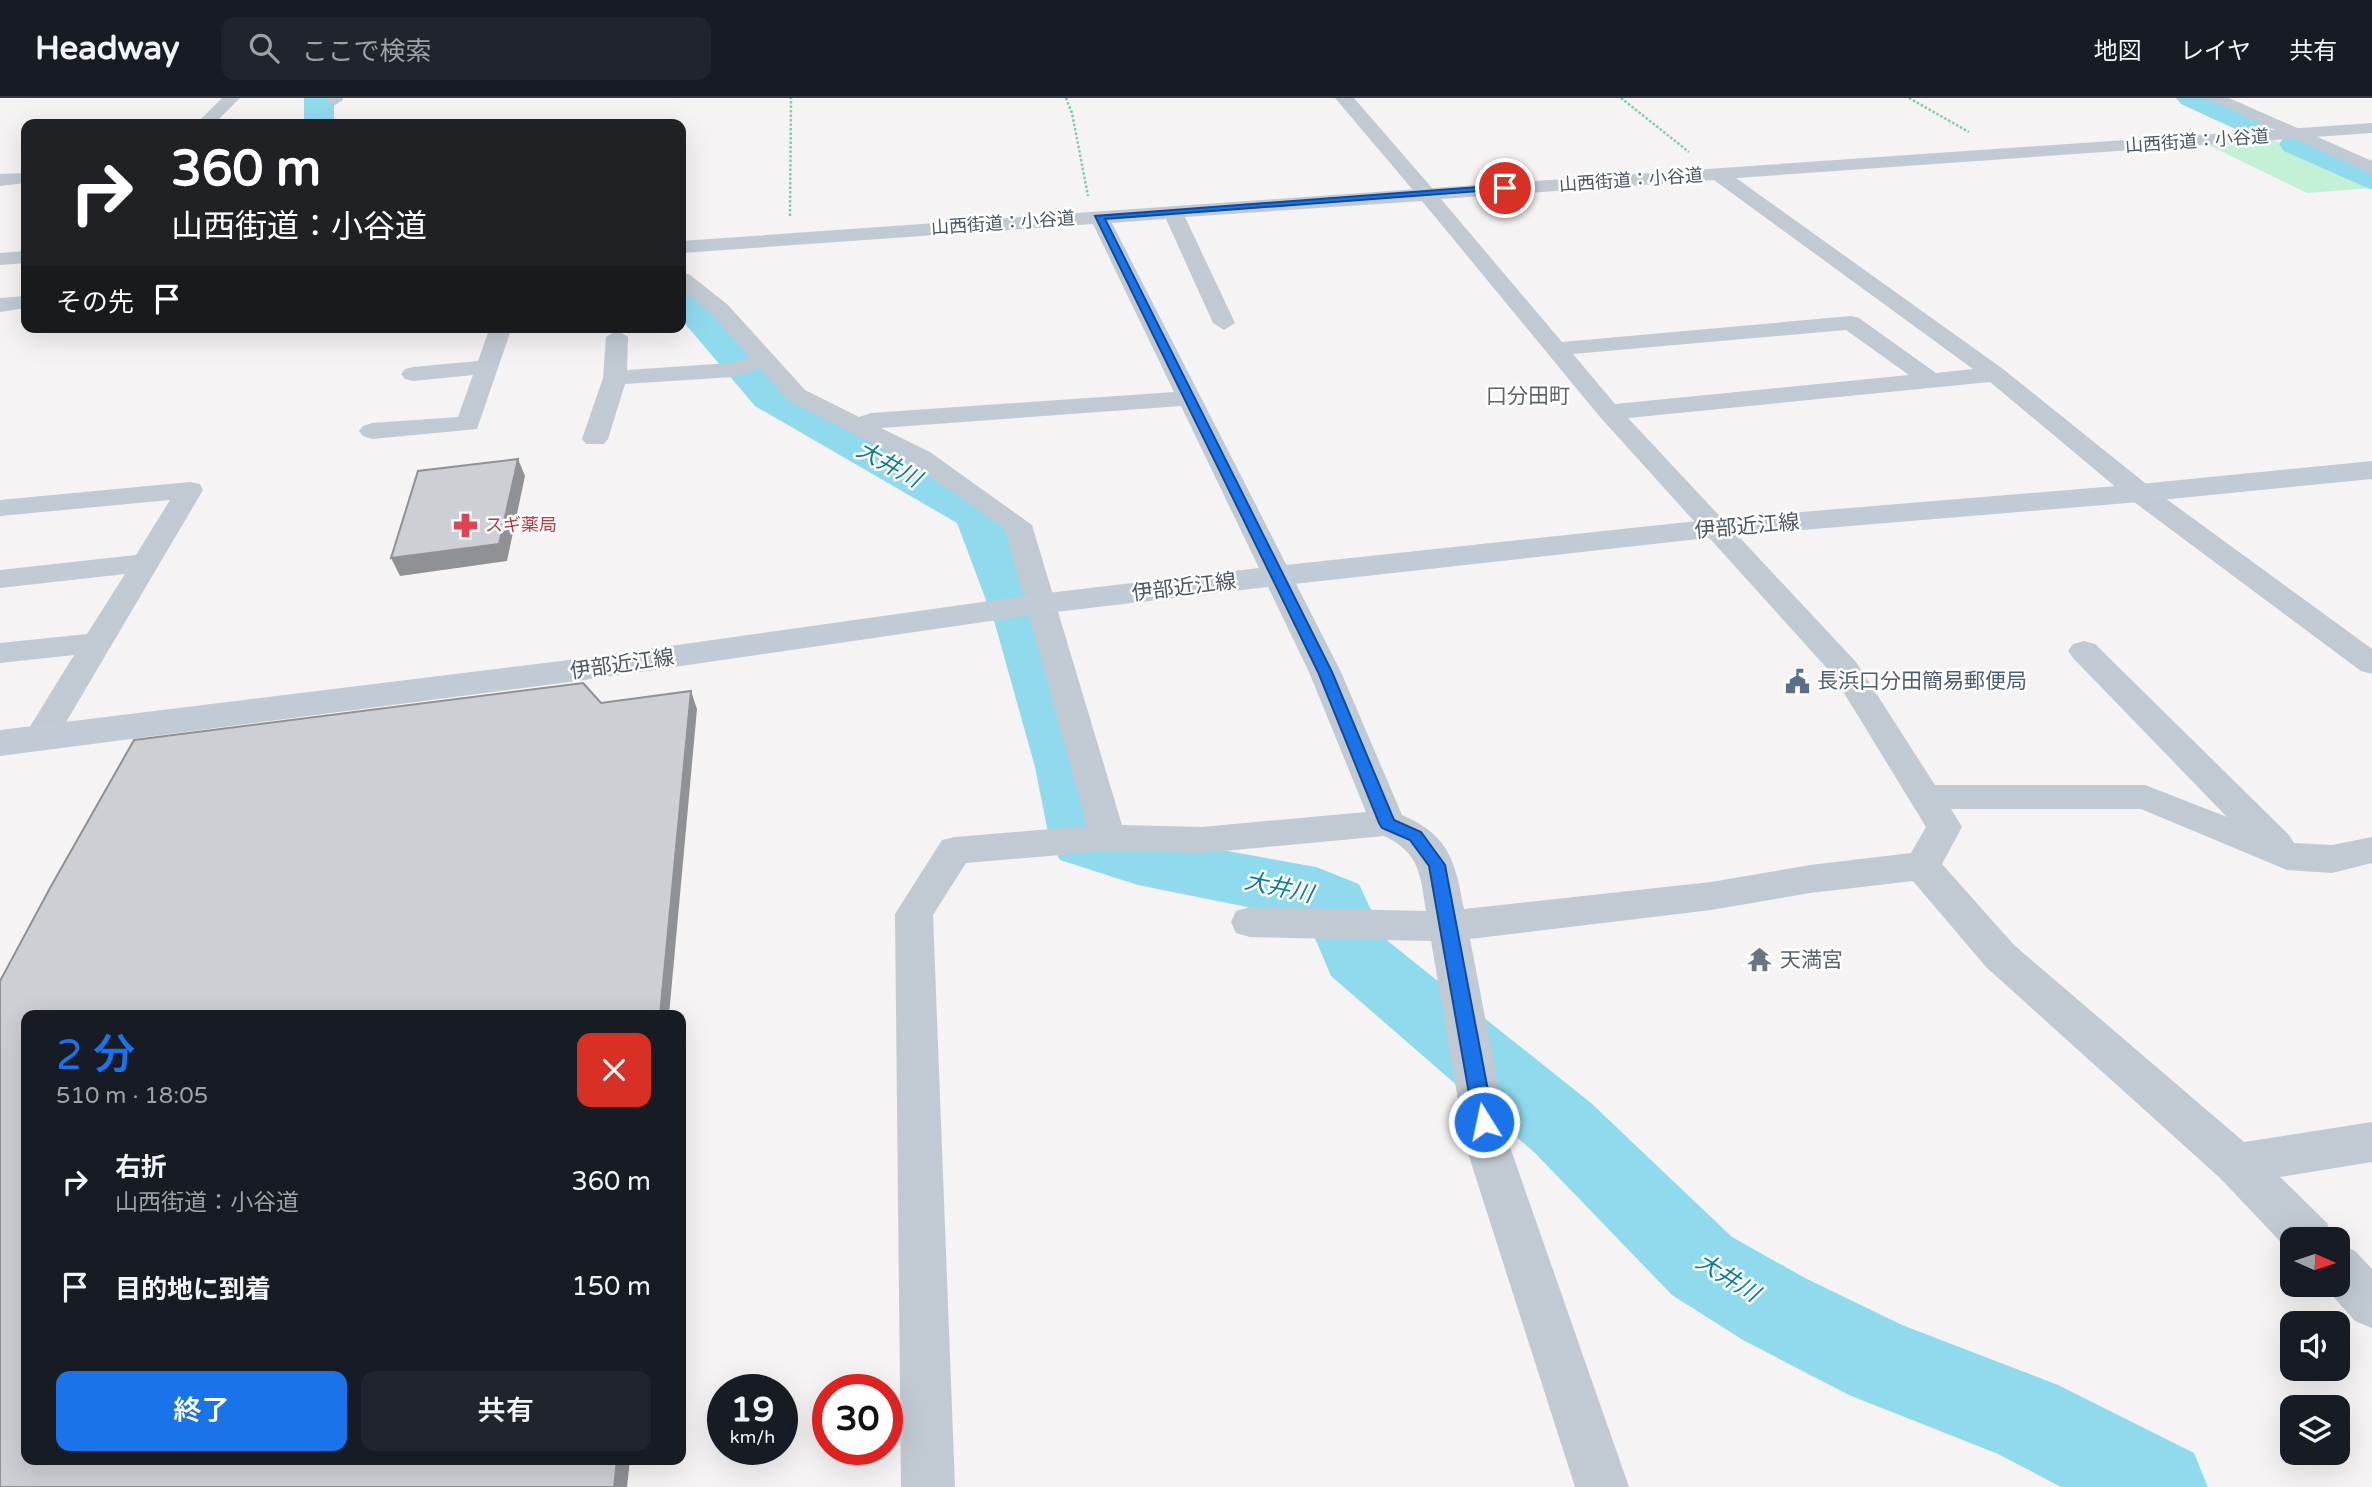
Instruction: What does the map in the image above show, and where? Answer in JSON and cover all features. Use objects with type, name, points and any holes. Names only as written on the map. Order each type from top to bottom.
[{"type":"main road","name":"伊部近江線","points":[[0,743],[577,670],[1039,604],[1276,576],[1716,528],[2140,493],[2372,470]]},
{"type":"street","points":[[209,119],[232,98]]},
{"type":"street","points":[[1344,98],[1609,412],[1845,669],[1944,827],[1922,866]]},
{"type":"street","points":[[2214,98],[2372,168]]},
{"type":"street","name":"山西街道：小谷道","points":[[686,247],[1425,192],[2372,128]]},
{"type":"street","points":[[1718,174],[1995,374],[2140,493],[2372,664]]},
{"type":"street","points":[[0,180],[21,178]]},
{"type":"street","points":[[1172,211],[1224,323]]},
{"type":"street","points":[[1096,216],[1325,672],[1388,823]]},
{"type":"street","points":[[0,259],[21,257]]},
{"type":"street","points":[[686,282],[720,310],[762,361],[796,395],[921,458],[1018,525],[1108,838]]},
{"type":"street","points":[[0,305],[21,303]]},
{"type":"street","points":[[1557,349],[1851,323],[1932,381]]},
{"type":"street","points":[[372,431],[468,424],[498,333]]},
{"type":"street","points":[[595,439],[615,378],[617,337]]},
{"type":"street","points":[[615,378],[733,370],[762,361]]},
{"type":"street","points":[[413,374],[487,367]]},
{"type":"street","points":[[1609,412],[1995,374]]},
{"type":"street","points":[[860,427],[871,421],[1187,398]]},
{"type":"street","points":[[0,508],[190,490],[40,738]]},
{"type":"street","points":[[0,579],[145,564]]},
{"type":"street","points":[[0,653],[98,643]]},
{"type":"street","points":[[2084,651],[2287,856]]},
{"type":"street","points":[[1926,797],[2145,797],[2287,856],[2332,859],[2372,850]]},
{"type":"street","points":[[928,1487],[914,914],[955,850],[1108,838],[1202,840],[1388,823],[1416,836],[1437,865],[1488,1147],[1602,1487]]},
{"type":"street","points":[[1250,922],[1448,926],[1710,896],[1810,879],[1922,866]]},
{"type":"street","points":[[1922,866],[2000,956],[2236,1164],[2298,1227]]},
{"type":"street","points":[[2236,1164],[2372,1142]]},
{"type":"street","points":[[2350,1281],[2372,1304]]},
{"type":"path","points":[[790,238],[791,98]]},
{"type":"path","points":[[1066,98],[1072,113],[1096,216]]},
{"type":"path","points":[[1622,98],[1718,174]]},
{"type":"path","points":[[1909,98],[2008,154]]},
{"type":"green space","points":[[2270,138],[2372,188],[2307,193],[2204,143]]},
{"type":"building","name":"スギ薬局","points":[[518,459],[499,544],[391,558],[418,471]]},
{"type":"building","points":[[583,683],[601,703],[691,691],[660,1010],[21,1010],[21,1465],[616,1465],[614,1487],[0,1487],[0,981],[134,740]]},
{"type":"waterway","name":"大井川","points":[[319,98],[319,119]]},
{"type":"waterway","points":[[2191,98],[2257,127]]},
{"type":"waterway","points":[[2295,144],[2372,180]]},
{"type":"waterway","name":"大井川","points":[[686,301],[771,397],[978,514],[1007,579],[1022,624],[1066,767],[1083,843],[1138,860],[1316,893],[1335,903],[1356,956],[1563,1128],[1702,1266],[1774,1309],[1881,1363],[2025,1418],[2160,1487]]},
{"type":"place","name":"スギ薬局","points":[[465,525]]},
{"type":"place","name":"長浜口分田簡易郵便局","points":[[1797,681]]},
{"type":"place","name":"天満宮","points":[[1760,960]]},
{"type":"district","name":"口分田町","points":[[1528,396]]},
{"type":"route","points":[[1484,1122],[1437,865],[1416,836],[1388,823],[1325,672],[1099,216],[1505,188]]}]
